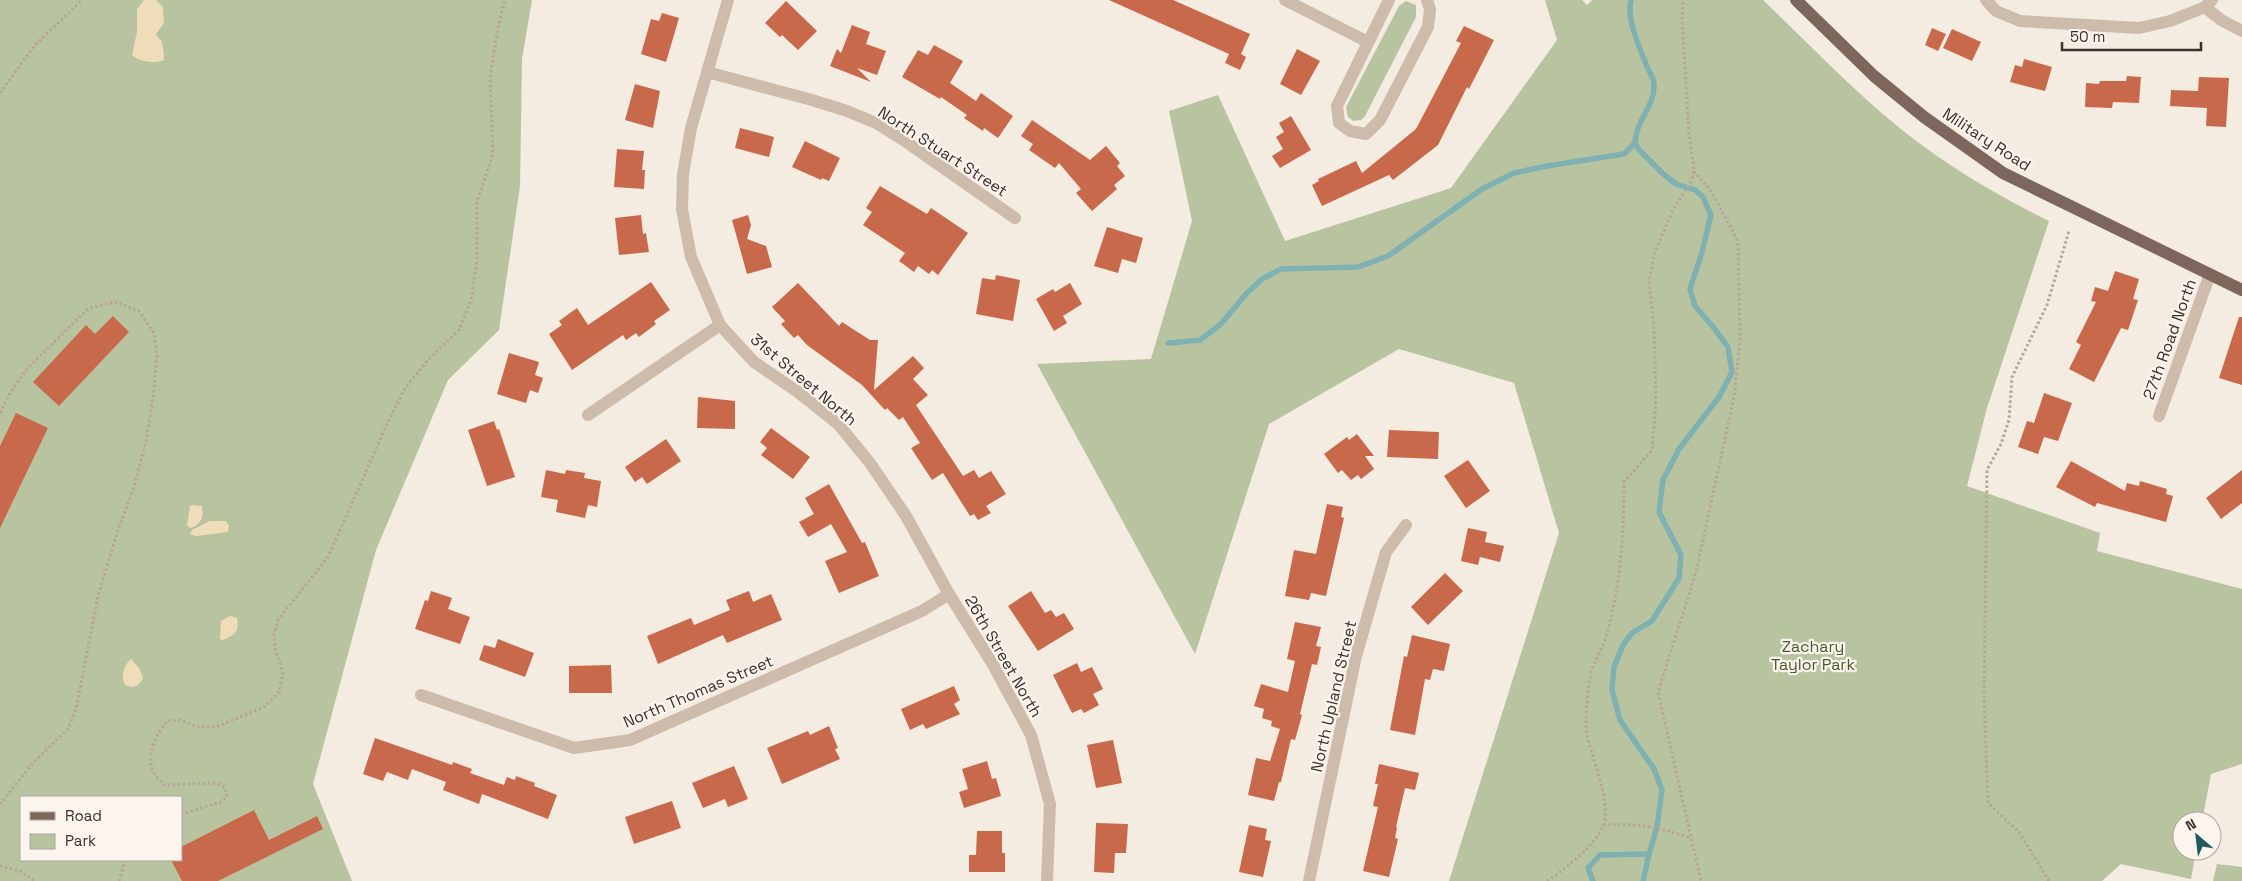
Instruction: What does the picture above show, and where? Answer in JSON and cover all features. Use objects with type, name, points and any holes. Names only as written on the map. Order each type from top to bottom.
[{"type":"main road","name":"Military Road","points":[[1796,0],[1874,76],[1924,117],[2003,173],[2242,290]]},
{"type":"street","name":"31st Street North","points":[[728,0],[686,150],[682,210],[691,256],[720,325],[754,362],[798,392],[838,424],[870,463],[906,516],[948,594]]},
{"type":"street","points":[[1285,0],[1368,42]]},
{"type":"street","points":[[1390,0],[1337,106],[1339,123],[1350,131],[1366,134],[1380,120],[1428,27],[1430,9],[1427,0]]},
{"type":"street","points":[[1986,0],[1996,11],[2020,21],[2139,28],[2170,21],[2208,4],[2220,20],[2242,31]]},
{"type":"street","name":"North Stuart Street","points":[[707,72],[812,100],[847,111],[876,124],[905,141],[1015,218]]},
{"type":"street","name":"27th Road North","points":[[2159,416],[2210,274]]},
{"type":"street","points":[[588,415],[720,325]]},
{"type":"street","name":"North Upland Street","points":[[1309,881],[1356,656],[1386,552],[1406,525]]},
{"type":"street","name":"North Thomas Street","points":[[421,695],[574,748],[630,740],[922,611],[948,594]]},
{"type":"street","name":"26th Street North","points":[[948,594],[992,663],[1030,735],[1050,804],[1047,881]]},
{"type":"path","points":[[0,94],[35,46],[82,0]]},
{"type":"path","points":[[182,814],[221,802],[227,797],[225,788],[217,783],[164,784],[152,770],[150,758],[157,734],[167,721],[181,720],[197,727],[218,726],[264,707],[279,692],[283,673],[275,648],[274,634],[278,620],[328,557],[388,422],[406,388],[428,360],[459,330],[471,300],[477,260],[477,202],[493,154],[490,78],[498,27],[505,0]]},
{"type":"path","points":[[1547,881],[1592,844],[1603,825],[1605,813],[1598,769],[1586,726],[1592,671],[1607,634],[1615,595],[1624,535],[1624,482],[1652,450],[1656,401],[1654,330],[1649,280],[1656,252],[1673,210],[1692,180],[1694,170],[1682,20],[1684,0]]},
{"type":"path","points":[[1694,170],[1711,191],[1738,241],[1740,342],[1734,398],[1696,572],[1658,692],[1701,881]]},
{"type":"path","points":[[2049,881],[2019,832],[1988,803],[1984,694],[1987,470],[2001,444],[2010,420],[2012,377],[2047,305],[2069,231]]},
{"type":"path","points":[[0,413],[10,393],[28,369],[89,308],[115,302],[139,312],[154,333],[158,356],[146,441],[134,487],[118,530],[98,596],[76,709],[68,729],[33,762],[0,804]]},
{"type":"path","points":[[1603,825],[1640,824],[1657,827],[1690,838]]},
{"type":"path","points":[[119,881],[125,861]]},
{"type":"path","points":[[0,866],[20,871],[35,881]]},
{"type":"green space","points":[[0,0],[532,0],[522,59],[520,186],[499,330],[448,380],[376,550],[313,784],[352,881],[0,881]]},
{"type":"green space","name":"Zachary Taylor Park","points":[[1545,0],[1582,0],[1587,5],[1592,0],[1763,0],[1853,87],[1903,131],[1963,173],[2049,221],[1987,408],[1967,486],[2100,533],[2097,551],[2242,589],[2242,764],[2211,774],[2204,811],[2172,811],[2172,861],[2194,861],[2191,879],[2121,864],[2102,881],[1449,881],[1559,533],[1514,383],[1399,349],[1269,424],[1195,654],[1037,364],[1151,359],[1192,221],[1169,111],[1218,95],[1285,241],[1451,188],[1557,40]]},
{"type":"green space","points":[[1406,1],[1416,5],[1416,17],[1365,116],[1361,120],[1353,121],[1348,117],[1346,107],[1399,6]]},
{"type":"green space","points":[[2217,864],[2242,867],[2242,881],[2213,881]]},
{"type":"sand","points":[[144,0],[156,0],[163,7],[164,23],[156,34],[161,40],[164,60],[143,61],[132,55],[137,32],[137,9]]},
{"type":"sand","points":[[190,506],[202,506],[203,514],[199,523],[190,528],[187,525]]},
{"type":"sand","points":[[210,521],[226,521],[229,526],[228,532],[196,536],[190,534],[192,530]]},
{"type":"sand","points":[[230,616],[237,618],[237,630],[230,637],[222,640],[220,639],[221,621]]},
{"type":"sand","points":[[131,659],[139,668],[143,678],[134,687],[125,685],[123,678],[126,664]]},
{"type":"building","points":[[1109,0],[1173,0],[1250,34],[1241,54],[1246,57],[1240,70],[1225,63],[1229,54]]},
{"type":"building","points":[[786,1],[817,31],[798,50],[765,23]]},
{"type":"building","points":[[662,13],[679,18],[666,62],[641,54],[651,19],[659,21]]},
{"type":"building","points":[[852,25],[870,32],[866,44],[886,51],[877,75],[857,68],[871,82],[830,66],[837,49],[841,53]]},
{"type":"building","points":[[1464,26],[1494,40],[1469,89],[1467,87],[1438,145],[1393,180],[1389,175],[1322,206],[1312,185],[1319,181],[1318,179],[1356,161],[1362,173],[1416,129],[1461,43],[1456,41]]},
{"type":"building","points":[[1932,28],[1946,34],[1938,51],[1925,45]]},
{"type":"building","points":[[1952,29],[1981,42],[1972,61],[1943,48]]},
{"type":"building","points":[[934,45],[963,61],[950,83],[976,101],[981,93],[1013,116],[998,138],[984,128],[983,131],[964,118],[967,115],[941,97],[940,99],[902,77],[918,50],[928,55]]},
{"type":"building","points":[[1297,49],[1320,61],[1301,95],[1280,84]]},
{"type":"building","points":[[2024,59],[2052,67],[2045,91],[2010,82],[2015,65],[2022,67]]},
{"type":"building","points":[[2127,76],[2141,77],[2139,103],[2113,102],[2112,108],[2085,107],[2086,83],[2099,84],[2100,81],[2126,81]]},
{"type":"building","points":[[2199,77],[2229,78],[2226,127],[2206,126],[2207,108],[2170,106],[2171,90],[2198,91]]},
{"type":"building","points":[[635,84],[660,91],[653,128],[625,120]]},
{"type":"building","points":[[1291,116],[1311,150],[1280,168],[1272,156],[1283,149],[1276,137],[1284,132],[1279,123]]},
{"type":"building","points":[[1032,120],[1090,160],[1106,146],[1120,163],[1117,166],[1125,176],[1114,185],[1117,189],[1092,211],[1076,193],[1081,189],[1059,163],[1055,168],[1029,150],[1033,144],[1021,136]]},
{"type":"building","points":[[740,128],[774,137],[769,157],[735,148]]},
{"type":"building","points":[[805,141],[840,158],[829,181],[822,178],[821,180],[792,167]]},
{"type":"building","points":[[617,149],[644,151],[642,170],[645,170],[644,189],[614,187]]},
{"type":"building","points":[[880,186],[927,214],[931,208],[968,233],[938,275],[932,270],[929,274],[918,266],[914,272],[899,261],[905,253],[863,225],[872,212],[866,208]]},
{"type":"building","points":[[641,215],[643,234],[646,233],[649,252],[619,255],[615,218]]},
{"type":"building","points":[[748,215],[751,225],[747,239],[766,246],[772,267],[747,274],[732,220]]},
{"type":"building","points":[[1107,227],[1143,238],[1136,263],[1122,259],[1118,273],[1094,266]]},
{"type":"building","points":[[2115,271],[2139,279],[2133,299],[2138,300],[2128,330],[2121,328],[2094,382],[2069,369],[2081,345],[2076,342],[2096,302],[2091,301],[2095,287],[2108,291]]},
{"type":"building","points":[[996,275],[1020,280],[1013,321],[976,314],[982,278],[995,280]]},
{"type":"building","points":[[651,282],[670,310],[654,321],[656,324],[639,337],[636,333],[626,340],[623,335],[572,370],[549,334],[562,325],[559,321],[577,308],[588,325]]},
{"type":"building","points":[[798,283],[839,326],[842,322],[870,340],[878,340],[874,390],[913,356],[924,368],[913,379],[928,395],[916,405],[963,476],[974,470],[979,478],[991,471],[1006,494],[986,506],[991,513],[978,520],[974,514],[970,516],[943,473],[932,480],[911,448],[920,443],[903,417],[899,420],[887,408],[885,410],[862,385],[807,345],[798,335],[794,338],[781,324],[785,321],[772,307]]},
{"type":"building","points":[[1070,283],[1082,304],[1063,316],[1067,323],[1054,331],[1036,299],[1053,289],[1055,292]]},
{"type":"building","points":[[113,316],[129,332],[59,406],[33,382],[86,325],[95,334]]},
{"type":"building","points":[[2239,317],[2242,317],[2242,385],[2219,378]]},
{"type":"building","points":[[509,353],[539,362],[535,375],[543,378],[538,393],[530,390],[526,403],[497,394]]},
{"type":"building","points":[[2044,393],[2072,403],[2058,441],[2044,437],[2038,454],[2018,447],[2027,421],[2034,423]]},
{"type":"building","points":[[698,397],[735,401],[735,429],[697,428]]},
{"type":"building","points":[[16,413],[48,428],[0,528],[0,446]]},
{"type":"building","points":[[494,421],[497,430],[499,429],[515,477],[487,486],[468,430]]},
{"type":"building","points":[[771,428],[810,457],[793,479],[761,455],[767,448],[760,442]]},
{"type":"building","points":[[1389,430],[1439,432],[1438,459],[1387,457]]},
{"type":"building","points":[[1357,434],[1374,456],[1365,456],[1374,469],[1361,479],[1358,475],[1351,480],[1342,470],[1338,473],[1324,454],[1347,437],[1349,440]]},
{"type":"building","points":[[666,439],[681,461],[647,484],[642,477],[635,482],[625,467]]},
{"type":"building","points":[[1468,460],[1490,491],[1466,508],[1444,476]]},
{"type":"building","points":[[2071,461],[2125,491],[2127,483],[2139,486],[2140,481],[2167,489],[2166,494],[2173,496],[2166,522],[2097,503],[2095,507],[2056,487]]},
{"type":"building","points":[[546,470],[565,474],[566,470],[585,473],[584,478],[601,481],[597,507],[588,505],[585,518],[556,512],[558,500],[541,497]]},
{"type":"building","points":[[2242,470],[2242,503],[2221,519],[2206,498]]},
{"type":"building","points":[[829,484],[862,543],[865,542],[879,576],[839,593],[825,561],[847,552],[831,524],[808,537],[799,522],[814,514],[805,498]]},
{"type":"building","points":[[1327,504],[1343,507],[1341,517],[1344,518],[1326,596],[1311,593],[1309,600],[1285,596],[1294,550],[1316,554]]},
{"type":"building","points":[[1468,528],[1487,532],[1485,542],[1504,546],[1500,562],[1480,557],[1478,565],[1461,561]]},
{"type":"building","points":[[1445,573],[1463,591],[1428,625],[1411,607]]},
{"type":"building","points":[[431,591],[452,598],[448,609],[470,617],[460,644],[415,629],[425,600],[428,601]]},
{"type":"building","points":[[749,591],[753,602],[771,594],[782,620],[727,643],[723,635],[658,664],[647,636],[691,618],[694,625],[730,610],[726,600]]},
{"type":"building","points":[[1031,591],[1045,613],[1051,610],[1056,617],[1064,613],[1074,629],[1038,651],[1008,606]]},
{"type":"building","points":[[1295,622],[1321,627],[1316,646],[1321,647],[1317,665],[1312,664],[1300,714],[1302,715],[1295,740],[1291,739],[1281,782],[1279,782],[1274,801],[1248,795],[1256,758],[1270,761],[1280,729],[1271,726],[1272,721],[1262,718],[1264,709],[1254,706],[1261,684],[1288,692],[1295,661],[1287,659]]},
{"type":"building","points":[[1412,635],[1450,644],[1444,671],[1433,669],[1430,680],[1425,679],[1415,735],[1390,730],[1404,656],[1407,657]]},
{"type":"building","points":[[498,639],[534,653],[525,677],[479,660],[484,645],[495,648]]},
{"type":"building","points":[[1077,663],[1081,672],[1092,667],[1103,689],[1093,694],[1099,705],[1084,713],[1081,709],[1072,713],[1053,675]]},
{"type":"building","points":[[611,665],[612,693],[569,693],[569,666]]},
{"type":"building","points":[[954,686],[960,700],[954,704],[960,714],[926,729],[923,724],[910,730],[901,709]]},
{"type":"building","points":[[829,726],[838,748],[835,749],[840,759],[782,784],[767,748],[808,731],[810,735]]},
{"type":"building","points":[[375,738],[452,765],[453,762],[472,769],[470,773],[504,785],[507,777],[515,780],[516,776],[535,783],[534,786],[557,795],[548,819],[482,794],[479,804],[443,790],[446,782],[412,769],[408,780],[387,772],[383,781],[363,774]]},
{"type":"building","points":[[1113,740],[1122,783],[1096,788],[1087,745]]},
{"type":"building","points":[[987,761],[992,779],[996,778],[1001,796],[964,808],[959,792],[968,789],[962,769]]},
{"type":"building","points":[[1379,764],[1419,773],[1415,790],[1405,788],[1396,827],[1395,838],[1398,839],[1389,877],[1363,871],[1378,807],[1373,806],[1378,784],[1375,784]]},
{"type":"building","points":[[734,766],[748,799],[728,807],[725,799],[703,808],[692,783]]},
{"type":"building","points":[[672,801],[681,828],[634,844],[625,817]]},
{"type":"building","points":[[254,810],[269,840],[317,816],[323,829],[218,881],[182,881],[172,861],[182,861],[182,846]]},
{"type":"building","points":[[1096,823],[1128,824],[1126,853],[1115,853],[1114,873],[1094,872]]},
{"type":"building","points":[[1249,825],[1267,829],[1265,840],[1271,841],[1263,877],[1239,872]]},
{"type":"building","points":[[977,831],[1002,831],[1002,853],[1005,853],[1005,872],[969,872],[969,855],[976,855]]},
{"type":"waterway","points":[[1168,343],[1200,340],[1221,324],[1246,294],[1262,279],[1281,269],[1358,267],[1388,256],[1482,189],[1514,173],[1624,154],[1635,143],[1638,128],[1651,100],[1654,85],[1632,25],[1630,17],[1631,0]]},
{"type":"waterway","points":[[1593,881],[1588,868],[1600,855],[1649,854],[1657,827],[1662,790],[1654,769],[1620,720],[1612,690],[1614,667],[1623,645],[1632,633],[1652,621],[1679,578],[1681,555],[1659,512],[1663,480],[1679,449],[1719,397],[1732,372],[1728,347],[1695,306],[1690,289],[1711,215],[1703,197],[1695,190],[1676,184],[1662,173],[1639,150],[1635,143]]},
{"type":"waterway","points":[[1643,881],[1649,854]]}]
